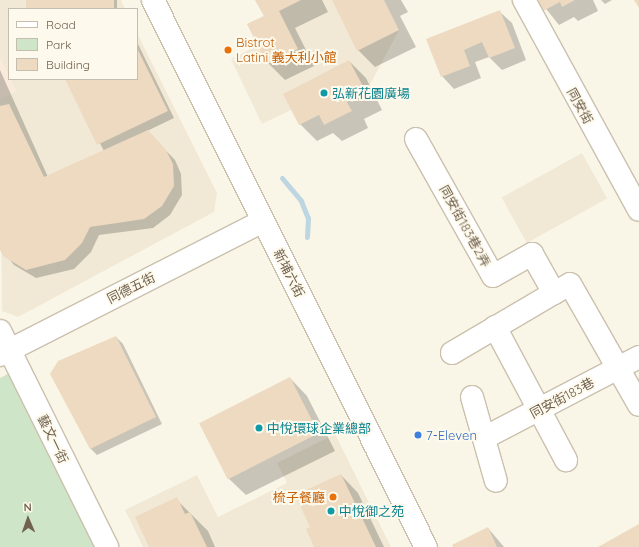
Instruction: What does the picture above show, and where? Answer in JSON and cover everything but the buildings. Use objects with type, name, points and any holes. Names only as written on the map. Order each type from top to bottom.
[{"type":"street","name":"新埔六街","points":[[153,0],[426,547]]},
{"type":"street","name":"同安街","points":[[524,0],[639,210]]},
{"type":"street","name":"同安街183巷2弄","points":[[416,139],[493,276],[532,254],[554,293]]},
{"type":"street","name":"同德五街","points":[[3,345],[263,221]]},
{"type":"street","points":[[452,353],[570,284],[639,405]]},
{"type":"street","points":[[495,327],[566,460]]},
{"type":"street","name":"藝文一街","points":[[3,345],[107,547]]},
{"type":"street","name":"同安街183巷","points":[[484,438],[540,411],[639,357]]},
{"type":"street","points":[[472,397],[496,481]]},
{"type":"shaded area","points":[[0,0],[121,0],[125,8],[8,8],[8,75],[0,59]]},
{"type":"shaded area","name":"弘新花園廣場","points":[[255,0],[384,0],[399,30],[366,92],[348,102],[352,111],[324,125],[319,115],[299,125],[291,110],[262,124],[231,59],[258,45],[247,24],[264,16]]},
{"type":"shaded area","points":[[138,35],[217,193],[214,212],[18,317],[2,311],[0,99],[16,91],[10,80],[138,80]]},
{"type":"shaded area","points":[[0,59],[8,75],[8,80],[10,80],[16,91],[0,99]]},
{"type":"shaded area","points":[[582,153],[607,198],[527,243],[502,198]]},
{"type":"shaded area","name":"中悅御之苑","points":[[335,434],[391,547],[143,547],[125,510],[197,475],[218,517],[287,483],[277,463]]},
{"type":"green space","points":[[15,370],[97,547],[0,547],[0,378]]},
{"type":"waterway","points":[[282,178],[301,201],[308,218],[307,237]]},
{"type":"place","name":"Bistrot Latini 義大利小館","points":[[228,50]]},
{"type":"place","name":"弘新花園廣場","points":[[324,93]]},
{"type":"place","name":"中悅環球企業總部","points":[[259,428]]},
{"type":"place","name":"7-Eleven","points":[[418,435]]},
{"type":"place","name":"梳子餐廳","points":[[333,497]]},
{"type":"place","name":"中悅御之苑","points":[[331,511]]}]
